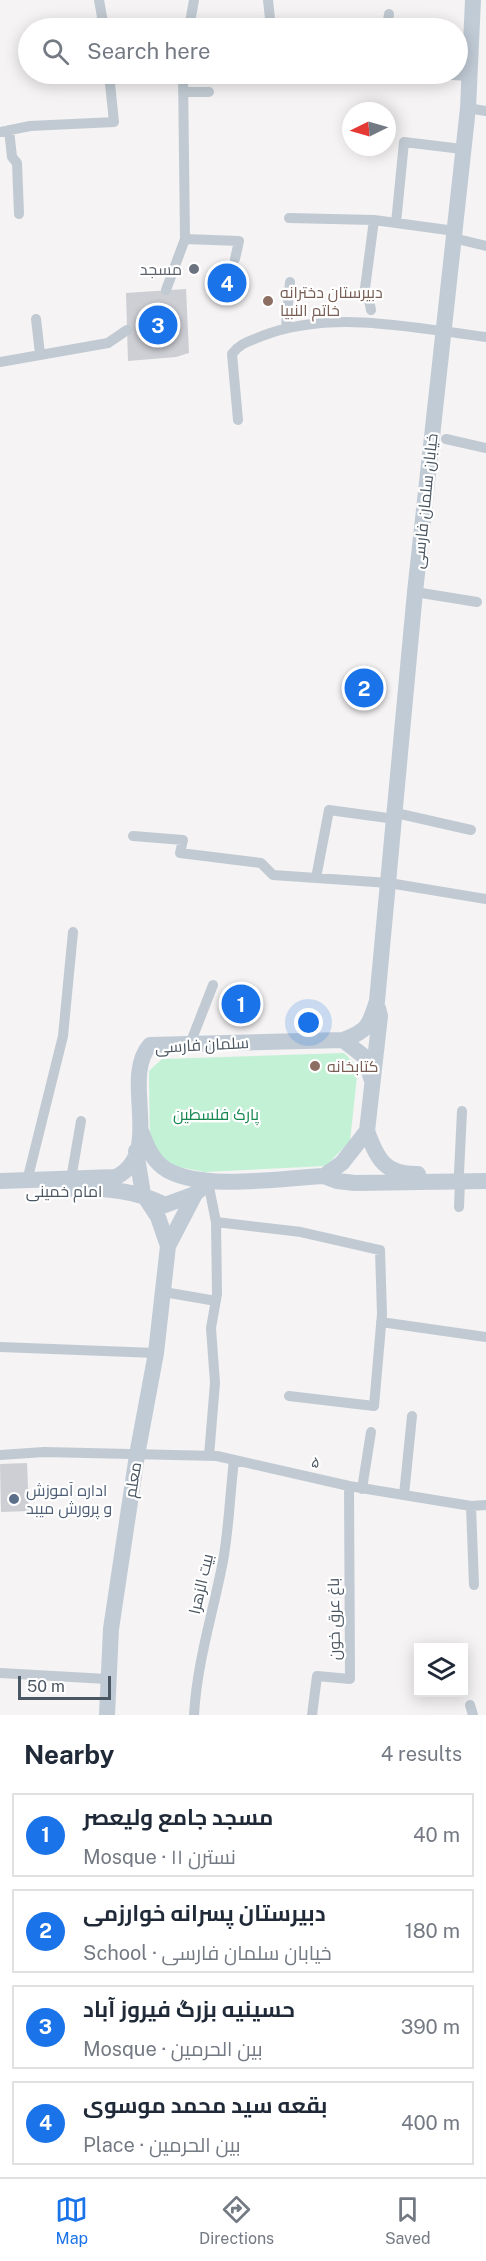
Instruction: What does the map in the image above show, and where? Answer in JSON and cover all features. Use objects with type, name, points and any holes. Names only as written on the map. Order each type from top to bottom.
[{"type":"main road","name":"خیابان سلمان فارسی","points":[[377,1001],[396,816],[415,592],[468,108],[473,0]]},
{"type":"main road","points":[[373,1085],[366,1058],[343,1040],[366,1029],[377,1001]]},
{"type":"main road","points":[[377,1001],[380,1016],[368,1131],[376,1156],[382,1164],[404,1174],[486,1181]]},
{"type":"main road","name":"سلمان فارسی","points":[[141,1131],[139,1066],[142,1054],[150,1045],[343,1040]]},
{"type":"main road","points":[[141,1131],[136,1151],[136,1193],[158,1217],[168,1246]]},
{"type":"main road","points":[[141,1131],[151,1156],[167,1170],[208,1182],[324,1176],[337,1181],[355,1183],[460,1177],[486,1172]]},
{"type":"main road","points":[[324,1176],[342,1163],[368,1131]]},
{"type":"main road","name":"امام خمینی","points":[[0,1181],[116,1176],[125,1172],[136,1151]]},
{"type":"main road","points":[[168,1246],[195,1194],[208,1182]]},
{"type":"main road","name":"امام خمینی","points":[[0,1191],[81,1189],[136,1193],[165,1205],[195,1194]]},
{"type":"main road","name":"معلم","points":[[107,1715],[111,1629],[137,1455],[156,1353],[168,1246]]},
{"type":"street","points":[[99,0],[101,18]]},
{"type":"street","points":[[191,18],[194,0]]},
{"type":"street","points":[[268,0],[270,18]]},
{"type":"street","points":[[388,18],[389,14]]},
{"type":"street","points":[[19,214],[17,163],[12,157],[2,130],[30,126],[114,122],[110,84]]},
{"type":"street","points":[[166,290],[185,239],[183,84]]},
{"type":"street","points":[[183,92],[209,92]]},
{"type":"street","points":[[468,108],[486,111]]},
{"type":"street","points":[[396,223],[404,142],[462,149]]},
{"type":"street","points":[[289,218],[374,220],[396,223],[454,234],[486,246]]},
{"type":"street","points":[[371,310],[369,300],[364,296],[374,220]]},
{"type":"street","points":[[185,239],[239,241],[235,259]]},
{"type":"street","points":[[286,327],[290,282]]},
{"type":"street","points":[[36,320],[40,354]]},
{"type":"street","points":[[238,420],[232,354],[239,345],[286,327],[339,321],[486,337]]},
{"type":"street","points":[[0,362],[108,343],[127,330]]},
{"type":"street","points":[[446,439],[486,448]]},
{"type":"street","points":[[415,592],[477,602]]},
{"type":"street","points":[[316,878],[329,810],[396,816],[471,830]]},
{"type":"street","points":[[133,836],[183,840],[180,853],[261,863],[273,876],[389,883],[486,899]]},
{"type":"street","points":[[27,1181],[63,1036],[73,932]]},
{"type":"street","points":[[190,1044],[213,985]]},
{"type":"street","points":[[459,1207],[462,1111]]},
{"type":"street","points":[[71,1179],[81,1121]]},
{"type":"street","points":[[208,1182],[216,1222],[216,1301],[211,1328],[215,1383],[209,1456]]},
{"type":"street","points":[[216,1222],[301,1232],[380,1250],[381,1322],[374,1406],[289,1396]]},
{"type":"street","points":[[164,1292],[216,1301]]},
{"type":"street","points":[[381,1322],[486,1337]]},
{"type":"street","points":[[0,1347],[156,1353]]},
{"type":"street","points":[[404,1496],[412,1416]]},
{"type":"street","points":[[362,1489],[371,1432]]},
{"type":"street","name":"۵","points":[[0,1455],[44,1452],[209,1456],[362,1489],[471,1506],[486,1505]]},
{"type":"street","name":"بیت الزهرا","points":[[194,1715],[196,1685],[206,1630],[224,1560],[234,1460]]},
{"type":"street","name":"باغ عرق خون","points":[[312,1715],[317,1676],[350,1679],[349,1486]]},
{"type":"street","points":[[471,1506],[474,1585]]},
{"type":"street","points":[[0,1673],[107,1679]]},
{"type":"green space","name":"پارک فلسطین","points":[[344,1053],[358,1067],[350,1141],[326,1166],[205,1172],[168,1165],[150,1150],[149,1071],[162,1059]]},
{"type":"building","points":[[186,289],[189,353],[176,357],[128,361],[126,293]]},
{"type":"building","name":"اداره آموزش و پرورش میبد","points":[[27,1463],[29,1511],[1,1512],[0,1464]]},
{"type":"place","name":"مسجد","points":[[194,269]]},
{"type":"place","name":"بقعه سید محمد موسوی","points":[[227,283]]},
{"type":"place","name":"دبیرستان دخترانه خاتم النبیا","points":[[268,301]]},
{"type":"place","name":"حسینیه بزرگ فیروز آباد","points":[[158,325]]},
{"type":"place","name":"دبیرستان پسرانه خوارزمی","points":[[364,688]]},
{"type":"place","name":"مسجد جامع ولیعصر","points":[[241,1004]]},
{"type":"place","name":"کتابخانه","points":[[315,1066]]},
{"type":"place","name":"اداره آموزش و پرورش میبد","points":[[14,1499]]}]
